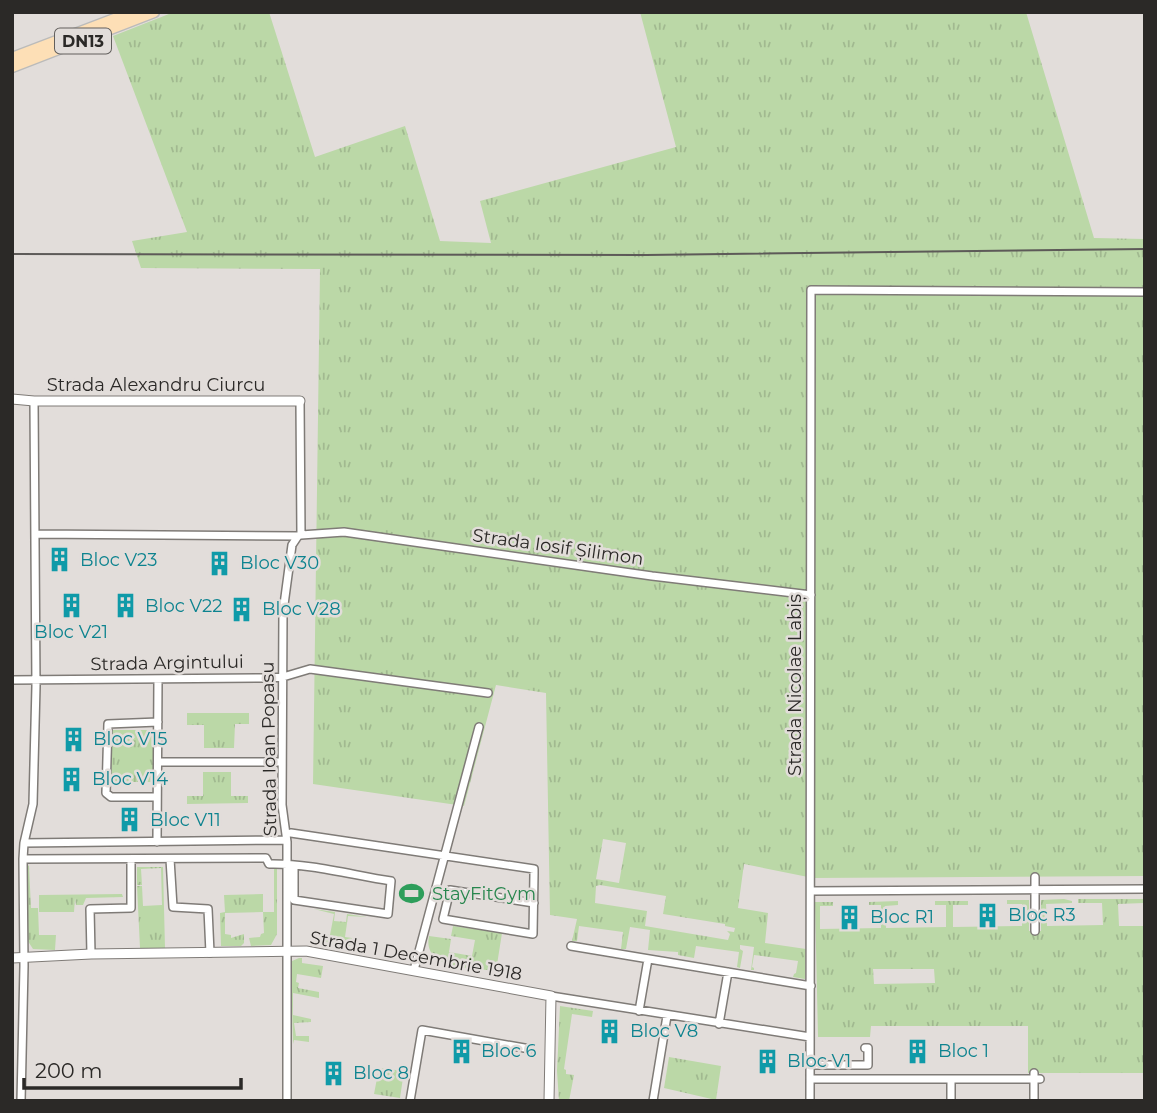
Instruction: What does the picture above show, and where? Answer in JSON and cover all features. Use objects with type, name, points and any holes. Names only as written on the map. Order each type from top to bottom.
[{"type":"main road","points":[[12,58],[133,12]]},
{"type":"main road","name":"DN13","points":[[12,67],[154,12]]},
{"type":"street","name":"Strada Nicolae Labiș","points":[[810,1101],[811,290],[1145,292]]},
{"type":"street","name":"Strada Alexandru Ciurcu","points":[[12,399],[300,401]]},
{"type":"street","points":[[21,1101],[23,843],[33,804],[36,680],[34,401]]},
{"type":"street","name":"Strada Ioan Popasu","points":[[287,1101],[290,865],[282,806],[283,612],[288,563],[292,545],[299,536],[300,401]]},
{"type":"street","name":"Strada Iosif Șilimon","points":[[36,534],[299,536],[344,532],[652,576],[811,595]]},
{"type":"street","name":"Strada Argintului","points":[[12,680],[283,677],[310,669],[488,693]]},
{"type":"street","points":[[157,842],[158,679]]},
{"type":"street","points":[[157,797],[111,797],[106,793],[108,724],[158,722]]},
{"type":"street","points":[[414,970],[479,727]]},
{"type":"street","points":[[158,762],[282,762]]},
{"type":"street","points":[[23,843],[157,842],[288,836],[534,869],[534,903],[533,934],[443,919],[450,890],[534,903]]},
{"type":"street","points":[[23,859],[266,858],[269,864],[290,865],[391,881],[388,914],[294,900],[290,865]]},
{"type":"street","points":[[91,954],[90,909],[131,908],[131,859]]},
{"type":"street","points":[[170,859],[173,907],[208,908],[210,953]]},
{"type":"street","points":[[1035,877],[1035,932]]},
{"type":"street","points":[[811,891],[1145,889]]},
{"type":"street","points":[[432,902],[446,905]]},
{"type":"street","points":[[571,946],[811,986]]},
{"type":"street","name":"Strada 1 Decembrie 1918","points":[[12,958],[91,954],[306,951],[639,1012],[810,1037]]},
{"type":"street","points":[[639,1012],[648,959]]},
{"type":"street","points":[[719,1024],[728,972]]},
{"type":"street","points":[[549,1101],[551,996]]},
{"type":"street","points":[[653,1101],[667,1016]]},
{"type":"street","points":[[410,1101],[422,1030],[530,1049]]},
{"type":"street","points":[[810,1065],[867,1065],[868,1048],[865,1048]]},
{"type":"street","points":[[810,1079],[1036,1077],[1034,1101]]},
{"type":"street","points":[[951,1079],[951,1101]]},
{"type":"green space","points":[[174,12],[269,12],[315,157],[405,126],[440,241],[491,243],[480,201],[676,147],[640,12],[1026,12],[1094,238],[1145,239],[1145,876],[813,878],[744,864],[738,908],[768,913],[765,943],[806,949],[805,979],[793,977],[798,961],[754,955],[754,970],[751,970],[754,947],[740,945],[743,951],[740,968],[737,967],[739,952],[696,946],[694,958],[678,955],[678,952],[648,950],[650,930],[630,927],[626,949],[621,949],[623,932],[579,926],[577,941],[572,941],[577,919],[550,915],[546,693],[496,685],[464,806],[313,784],[320,269],[141,268],[132,241],[187,232],[113,36]],"holes":[[[603,839],[626,843],[619,883],[596,879]],[[596,886],[666,896],[663,914],[725,924],[735,928],[734,932],[727,931],[730,934],[728,940],[645,926],[647,911],[595,903]]]},
{"type":"green space","points":[[187,713],[249,713],[249,724],[235,724],[234,748],[204,748],[204,725],[187,725]]},
{"type":"green space","points":[[112,730],[155,730],[155,782],[111,782]]},
{"type":"green space","points":[[203,772],[231,772],[231,796],[248,796],[248,803],[187,804],[187,796],[203,796]]},
{"type":"green space","points":[[24,862],[29,866],[31,908],[38,908],[39,935],[56,935],[55,950],[33,949],[24,935]]},
{"type":"green space","points":[[277,864],[277,934],[271,945],[251,946],[249,938],[260,937],[264,933],[263,912],[274,912],[274,865]]},
{"type":"green space","points":[[137,867],[163,867],[165,948],[140,948],[137,886],[142,886],[143,906],[162,905],[161,868],[141,869],[142,885],[137,885]]},
{"type":"green space","points":[[122,894],[123,897],[86,898],[83,905],[76,905],[75,898],[74,912],[39,912],[39,895]]},
{"type":"green space","points":[[263,894],[263,912],[225,913],[225,934],[231,935],[231,938],[244,934],[244,943],[241,946],[221,946],[220,913],[225,912],[224,895]]},
{"type":"green space","points":[[1078,899],[1144,899],[1144,903],[1118,904],[1119,926],[1145,926],[1145,1073],[1028,1073],[1028,1026],[871,1026],[870,1037],[818,1037],[815,902],[833,902],[833,906],[820,906],[820,929],[881,928],[881,905],[869,905],[869,902],[898,901],[898,905],[885,906],[886,928],[946,927],[946,905],[935,905],[935,901],[968,901],[968,905],[953,905],[953,927],[1022,926],[1022,904],[1007,904],[1007,900],[1029,900],[1029,931],[1041,931],[1041,900],[1072,901],[1046,904],[1047,926],[1103,925],[1102,903],[1078,903]],"holes":[[[873,969],[934,969],[935,983],[874,984]]]},
{"type":"green space","points":[[314,909],[335,912],[334,921],[346,922],[347,914],[367,917],[348,916],[345,937],[352,938],[350,946],[319,941],[320,934],[330,935],[334,914]]},
{"type":"green space","points":[[453,926],[502,933],[496,971],[451,965],[433,955],[429,947],[429,936],[451,939],[449,952],[472,956],[475,940],[451,936]]},
{"type":"green space","points":[[302,958],[302,963],[323,966],[321,978],[297,974],[298,988],[319,992],[319,998],[293,993],[293,1015],[311,1019],[311,1022],[294,1023],[296,1036],[309,1036],[309,1042],[294,1040],[293,1044],[291,967],[292,961]]},
{"type":"green space","points":[[560,1006],[593,1011],[592,1017],[572,1014],[564,1069],[566,1074],[574,1075],[569,1101],[559,1101],[557,1071]]},
{"type":"green space","points":[[669,1057],[721,1066],[716,1100],[664,1088]]},
{"type":"green space","points":[[379,1068],[404,1071],[400,1098],[374,1094]]},
{"type":"railway","points":[[12,254],[646,255],[1145,249]]},
{"type":"place","name":"Bloc V23","points":[[60,560]]},
{"type":"place","name":"Bloc V30","points":[[220,563]]},
{"type":"place","name":"Bloc V21","points":[[71,605]]},
{"type":"place","name":"Bloc V22","points":[[125,606]]},
{"type":"place","name":"Bloc V28","points":[[242,609]]},
{"type":"place","name":"Bloc V15","points":[[73,739]]},
{"type":"place","name":"Bloc V14","points":[[72,779]]},
{"type":"place","name":"Bloc V11","points":[[130,820]]},
{"type":"place","name":"StayFitGym","points":[[412,894]]},
{"type":"place","name":"Bloc R3","points":[[988,915]]},
{"type":"place","name":"Bloc R1","points":[[850,917]]},
{"type":"place","name":"Bloc V8","points":[[610,1031]]},
{"type":"place","name":"Bloc 6","points":[[461,1051]]},
{"type":"place","name":"Bloc 1","points":[[918,1051]]},
{"type":"place","name":"Bloc V1","points":[[767,1061]]},
{"type":"place","name":"Bloc 8","points":[[333,1073]]}]
